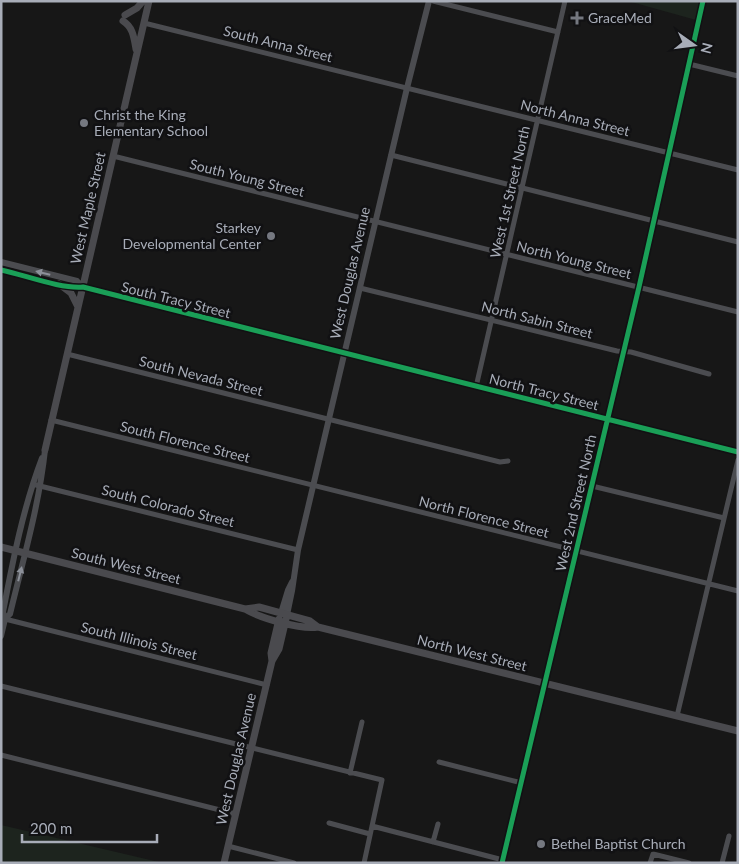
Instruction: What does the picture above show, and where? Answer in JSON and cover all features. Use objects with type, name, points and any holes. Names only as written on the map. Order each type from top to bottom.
[{"type":"main road","points":[[137,53],[132,31],[124,18],[143,1]]},
{"type":"main road","name":"West Maple Street","points":[[44,450],[148,1]]},
{"type":"main road","points":[[59,284],[71,293],[78,307]]},
{"type":"main road","name":"South West Street","points":[[1,547],[245,609],[259,607],[283,618]]},
{"type":"main road","name":"North West Street","points":[[283,618],[310,621],[318,627],[738,731]]},
{"type":"main road","name":"West Douglas Avenue","points":[[224,863],[272,661],[279,649],[283,618]]},
{"type":"street","name":"West Douglas Avenue","points":[[283,618],[292,591],[298,550],[429,1]]},
{"type":"street","points":[[433,1],[558,32]]},
{"type":"street","name":"West 1st Street North","points":[[476,387],[565,1]]},
{"type":"street","name":"West 2nd Street North","points":[[503,861],[624,352],[704,1]]},
{"type":"street","name":"South Anna Street","points":[[144,23],[407,88]]},
{"type":"street","points":[[689,64],[738,76]]},
{"type":"street","name":"North Anna Street","points":[[407,88],[738,170]]},
{"type":"street","points":[[391,155],[738,242]]},
{"type":"street","name":"South Young Street","points":[[113,156],[375,222]]},
{"type":"street","name":"North Young Street","points":[[375,222],[738,312]]},
{"type":"street","name":"South Tracy Street","points":[[1,262],[77,281],[83,287]]},
{"type":"street","name":"South Tracy Street","points":[[1,270],[59,284],[83,287],[344,354]]},
{"type":"street","name":"North Sabin Street","points":[[360,288],[491,321],[624,352],[631,352],[709,374]]},
{"type":"street","name":"South Nevada Street","points":[[67,354],[500,462],[508,461]]},
{"type":"street","name":"North Tracy Street","points":[[344,354],[738,452]]},
{"type":"street","name":"South Florence Street","points":[[52,420],[313,486]]},
{"type":"street","name":"West Maple Street","points":[[1,636],[3,612],[15,550],[44,450]]},
{"type":"street","name":"West Maple Street","points":[[3,624],[10,614],[25,553],[40,486],[44,450]]},
{"type":"street","points":[[677,716],[738,460]]},
{"type":"street","name":"South Colorado Street","points":[[33,484],[298,550]]},
{"type":"street","name":"North Florence Street","points":[[313,486],[738,591]]},
{"type":"street","points":[[592,486],[724,518]]},
{"type":"street","points":[[24,517],[33,519]]},
{"type":"street","name":"South Illinois Street","points":[[3,624],[267,685]]},
{"type":"street","points":[[1,686],[382,780],[364,863]]},
{"type":"street","points":[[350,772],[362,722]]},
{"type":"street","points":[[1,755],[236,814]]},
{"type":"street","points":[[439,762],[522,783]]},
{"type":"street","points":[[329,823],[370,834]]},
{"type":"street","points":[[433,842],[438,824]]},
{"type":"street","points":[[372,826],[503,861]]},
{"type":"street","points":[[722,863],[729,836]]},
{"type":"street","points":[[228,846],[294,863]]},
{"type":"street","points":[[650,863],[653,854],[689,863]]},
{"type":"shaded area","points":[[628,1],[700,1],[696,20]]},
{"type":"shaded area","points":[[1,825],[163,863],[1,863]]},
{"type":"cycle path","points":[[502,863],[639,287],[703,1]]},
{"type":"cycle path","points":[[1,270],[53,284],[83,287],[738,452]]},
{"type":"place","name":"GraceMed","points":[[577,18]]},
{"type":"place","name":"Christ the King Elementary School","points":[[84,123]]},
{"type":"place","name":"Starkey Developmental Center","points":[[271,236]]},
{"type":"place","name":"Bethel Baptist Church","points":[[541,844]]}]
